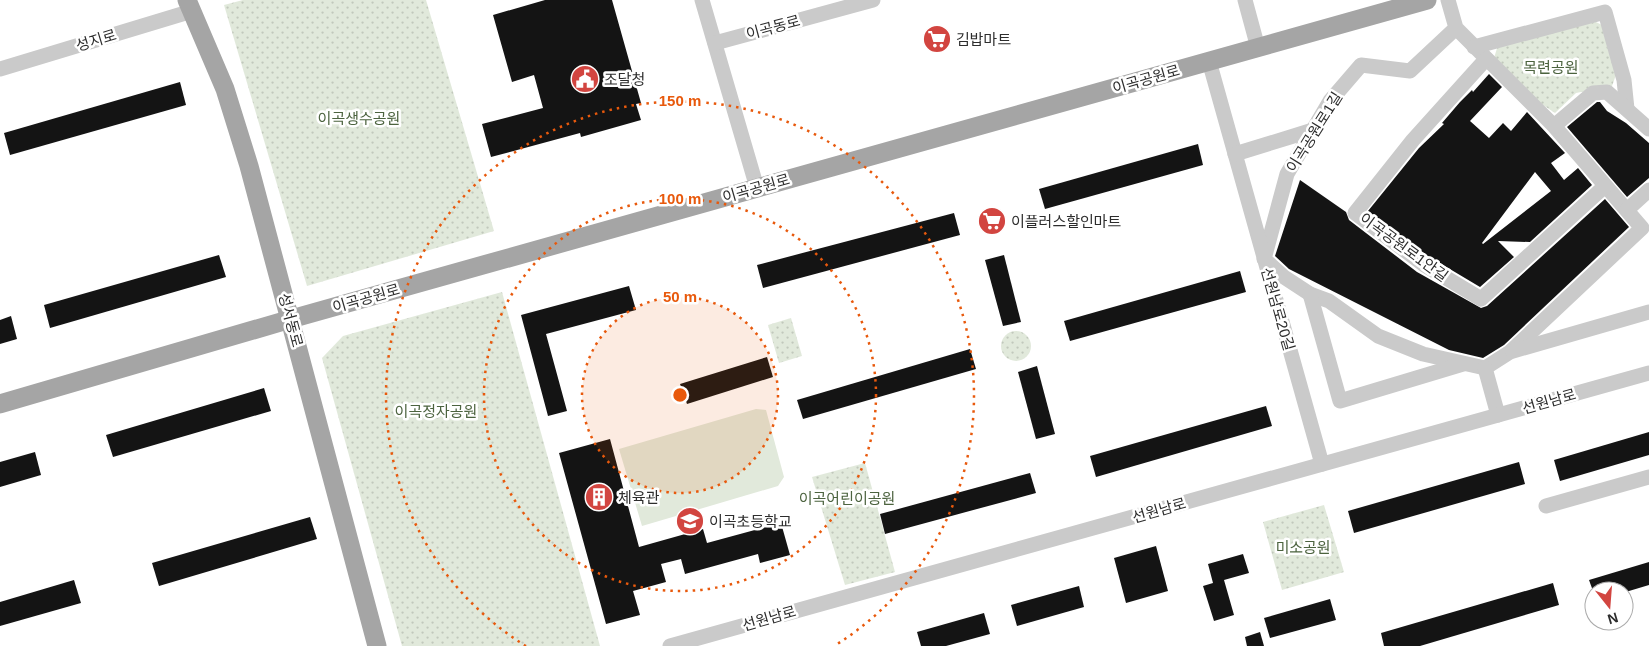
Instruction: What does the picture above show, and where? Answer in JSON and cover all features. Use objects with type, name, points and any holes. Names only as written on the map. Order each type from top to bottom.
[{"type":"main road","name":"이곡공원로","points":[[0,404],[291,319],[1427,0]]},
{"type":"main road","name":"성서동로","points":[[190,6],[225,89],[249,166],[376,646]]},
{"type":"street","points":[[702,0],[757,188]]},
{"type":"street","name":"이곡동로","points":[[715,43],[873,0]]},
{"type":"street","points":[[1245,0],[1258,48]]},
{"type":"street","points":[[1264,259],[1284,277],[1310,294],[1329,301],[1378,336],[1423,354],[1485,368],[1510,352],[1646,230],[1605,186],[1554,126],[1456,28],[1448,0]]},
{"type":"street","name":"성지로","points":[[0,69],[190,6]]},
{"type":"street","points":[[1474,47],[1605,12],[1624,80],[1627,109]]},
{"type":"street","name":"이곡공원로1길","points":[[1264,259],[1287,174],[1330,101],[1360,65],[1410,71],[1456,28]]},
{"type":"street","name":"이곡공원로1안길","points":[[1486,59],[1413,140],[1355,213],[1424,264],[1481,299],[1605,186]]},
{"type":"street","name":"선원남로20길","points":[[1209,61],[1322,464]]},
{"type":"street","points":[[1554,126],[1593,93],[1607,92],[1649,129]]},
{"type":"street","points":[[1235,154],[1313,130]]},
{"type":"street","points":[[1628,209],[1649,190]]},
{"type":"street","points":[[1310,294],[1340,401],[1465,364]]},
{"type":"street","points":[[1510,352],[1649,312]]},
{"type":"street","points":[[1485,368],[1498,415]]},
{"type":"street","name":"선원남로","points":[[670,646],[1649,373]]},
{"type":"street","points":[[1546,506],[1649,477]]},
{"type":"green space","name":"이곡생수공원","points":[[243,0],[426,0],[494,231],[307,286],[224,5]]},
{"type":"green space","name":"목련공원","points":[[1590,19],[1610,29],[1617,72],[1612,86],[1576,93],[1555,113],[1528,95],[1494,58],[1498,45]]},
{"type":"green space","name":"이곡정자공원","points":[[502,292],[600,646],[402,646],[322,358],[343,336]]},
{"type":"green space","points":[[791,318],[802,356],[779,363],[768,325]]},
{"type":"green space","points":[[1016,331],[1022,332],[1030,340],[1030,352],[1022,360],[1016,361],[1010,360],[1002,352],[1001,346],[1002,340],[1010,332]]},
{"type":"green space","points":[[756,409],[766,410],[784,477],[778,486],[642,526],[619,449]]},
{"type":"green space","name":"이곡어린이공원","points":[[865,463],[895,572],[845,585],[812,477]]},
{"type":"green space","name":"미소공원","points":[[1324,505],[1344,572],[1282,590],[1263,522]]},
{"type":"building","name":"조달청","points":[[545,0],[612,0],[641,103],[636,104],[641,120],[581,137],[580,133],[491,157],[482,124],[543,108],[534,75],[512,82],[493,15]]},
{"type":"building","points":[[1489,74],[1502,87],[1470,121],[1489,138],[1503,123],[1511,131],[1527,112],[1565,153],[1551,163],[1564,180],[1578,168],[1592,185],[1530,242],[1498,241],[1514,257],[1480,287],[1428,256],[1368,211],[1419,148],[1444,124],[1442,123],[1460,102],[1472,90],[1473,92]],"holes":[[[1535,172],[1551,191],[1483,244],[1482,243]]]},
{"type":"building","points":[[180,82],[186,105],[10,155],[4,133]]},
{"type":"building","points":[[1597,102],[1600,102],[1607,111],[1626,123],[1649,143],[1649,178],[1627,197],[1567,127]]},
{"type":"building","points":[[1198,144],[1203,165],[1045,209],[1039,189]]},
{"type":"building","points":[[1300,180],[1346,212],[1349,220],[1417,272],[1481,308],[1487,306],[1605,199],[1629,227],[1504,345],[1483,358],[1449,350],[1289,269],[1275,256]]},
{"type":"building","points":[[954,213],[960,235],[763,288],[757,265]]},
{"type":"building","points":[[219,255],[226,277],[50,328],[44,305]]},
{"type":"building","points":[[1004,255],[1021,322],[1003,326],[985,260]]},
{"type":"building","points":[[1240,271],[1246,292],[1070,341],[1064,321]]},
{"type":"building","points":[[629,286],[636,310],[546,334],[567,411],[548,416],[521,315]]},
{"type":"building","points":[[11,316],[17,339],[0,344],[0,320]]},
{"type":"building","points":[[970,349],[976,369],[803,419],[797,400]]},
{"type":"building","points":[[767,357],[773,377],[687,404],[680,384]]},
{"type":"building","points":[[1037,366],[1055,434],[1036,439],[1018,372]]},
{"type":"building","points":[[264,388],[271,411],[113,457],[106,435]]},
{"type":"building","points":[[1266,406],[1272,426],[1096,477],[1090,456]]},
{"type":"building","points":[[1649,432],[1649,455],[1560,481],[1554,460]]},
{"type":"building","points":[[610,439],[639,547],[703,529],[707,543],[781,523],[790,555],[760,563],[758,554],[685,574],[681,559],[661,564],[666,582],[633,591],[640,615],[606,624],[559,453]]},
{"type":"building","points":[[35,452],[41,475],[0,487],[0,462]]},
{"type":"building","points":[[1519,462],[1525,484],[1354,533],[1348,511]]},
{"type":"building","points":[[1030,473],[1036,493],[885,534],[880,514]]},
{"type":"building","points":[[310,517],[317,539],[159,586],[152,563]]},
{"type":"building","points":[[1156,546],[1168,591],[1126,603],[1114,558]]},
{"type":"building","points":[[1243,554],[1249,573],[1224,580],[1234,615],[1214,621],[1203,586],[1213,583],[1208,564]]},
{"type":"building","points":[[1649,562],[1649,585],[1634,590],[1634,581],[1589,580]]},
{"type":"building","points":[[74,580],[81,603],[0,626],[0,602]]},
{"type":"building","points":[[1553,583],[1559,605],[1420,646],[1384,646],[1381,633]]},
{"type":"building","points":[[1079,586],[1084,607],[1017,626],[1011,605]]},
{"type":"building","points":[[1330,599],[1336,620],[1270,638],[1264,618]]},
{"type":"building","points":[[984,613],[990,634],[946,646],[921,646],[917,632]]},
{"type":"building","points":[[1260,632],[1264,646],[1247,646],[1245,637]]},
{"type":"place","name":"김밥마트","points":[[937,39]]},
{"type":"place","name":"조달청","points":[[585,79]]},
{"type":"place","name":"이플러스할인마트","points":[[992,221]]},
{"type":"place","name":"체육관","points":[[599,497]]},
{"type":"place","name":"이곡초등학교","points":[[690,521]]}]
